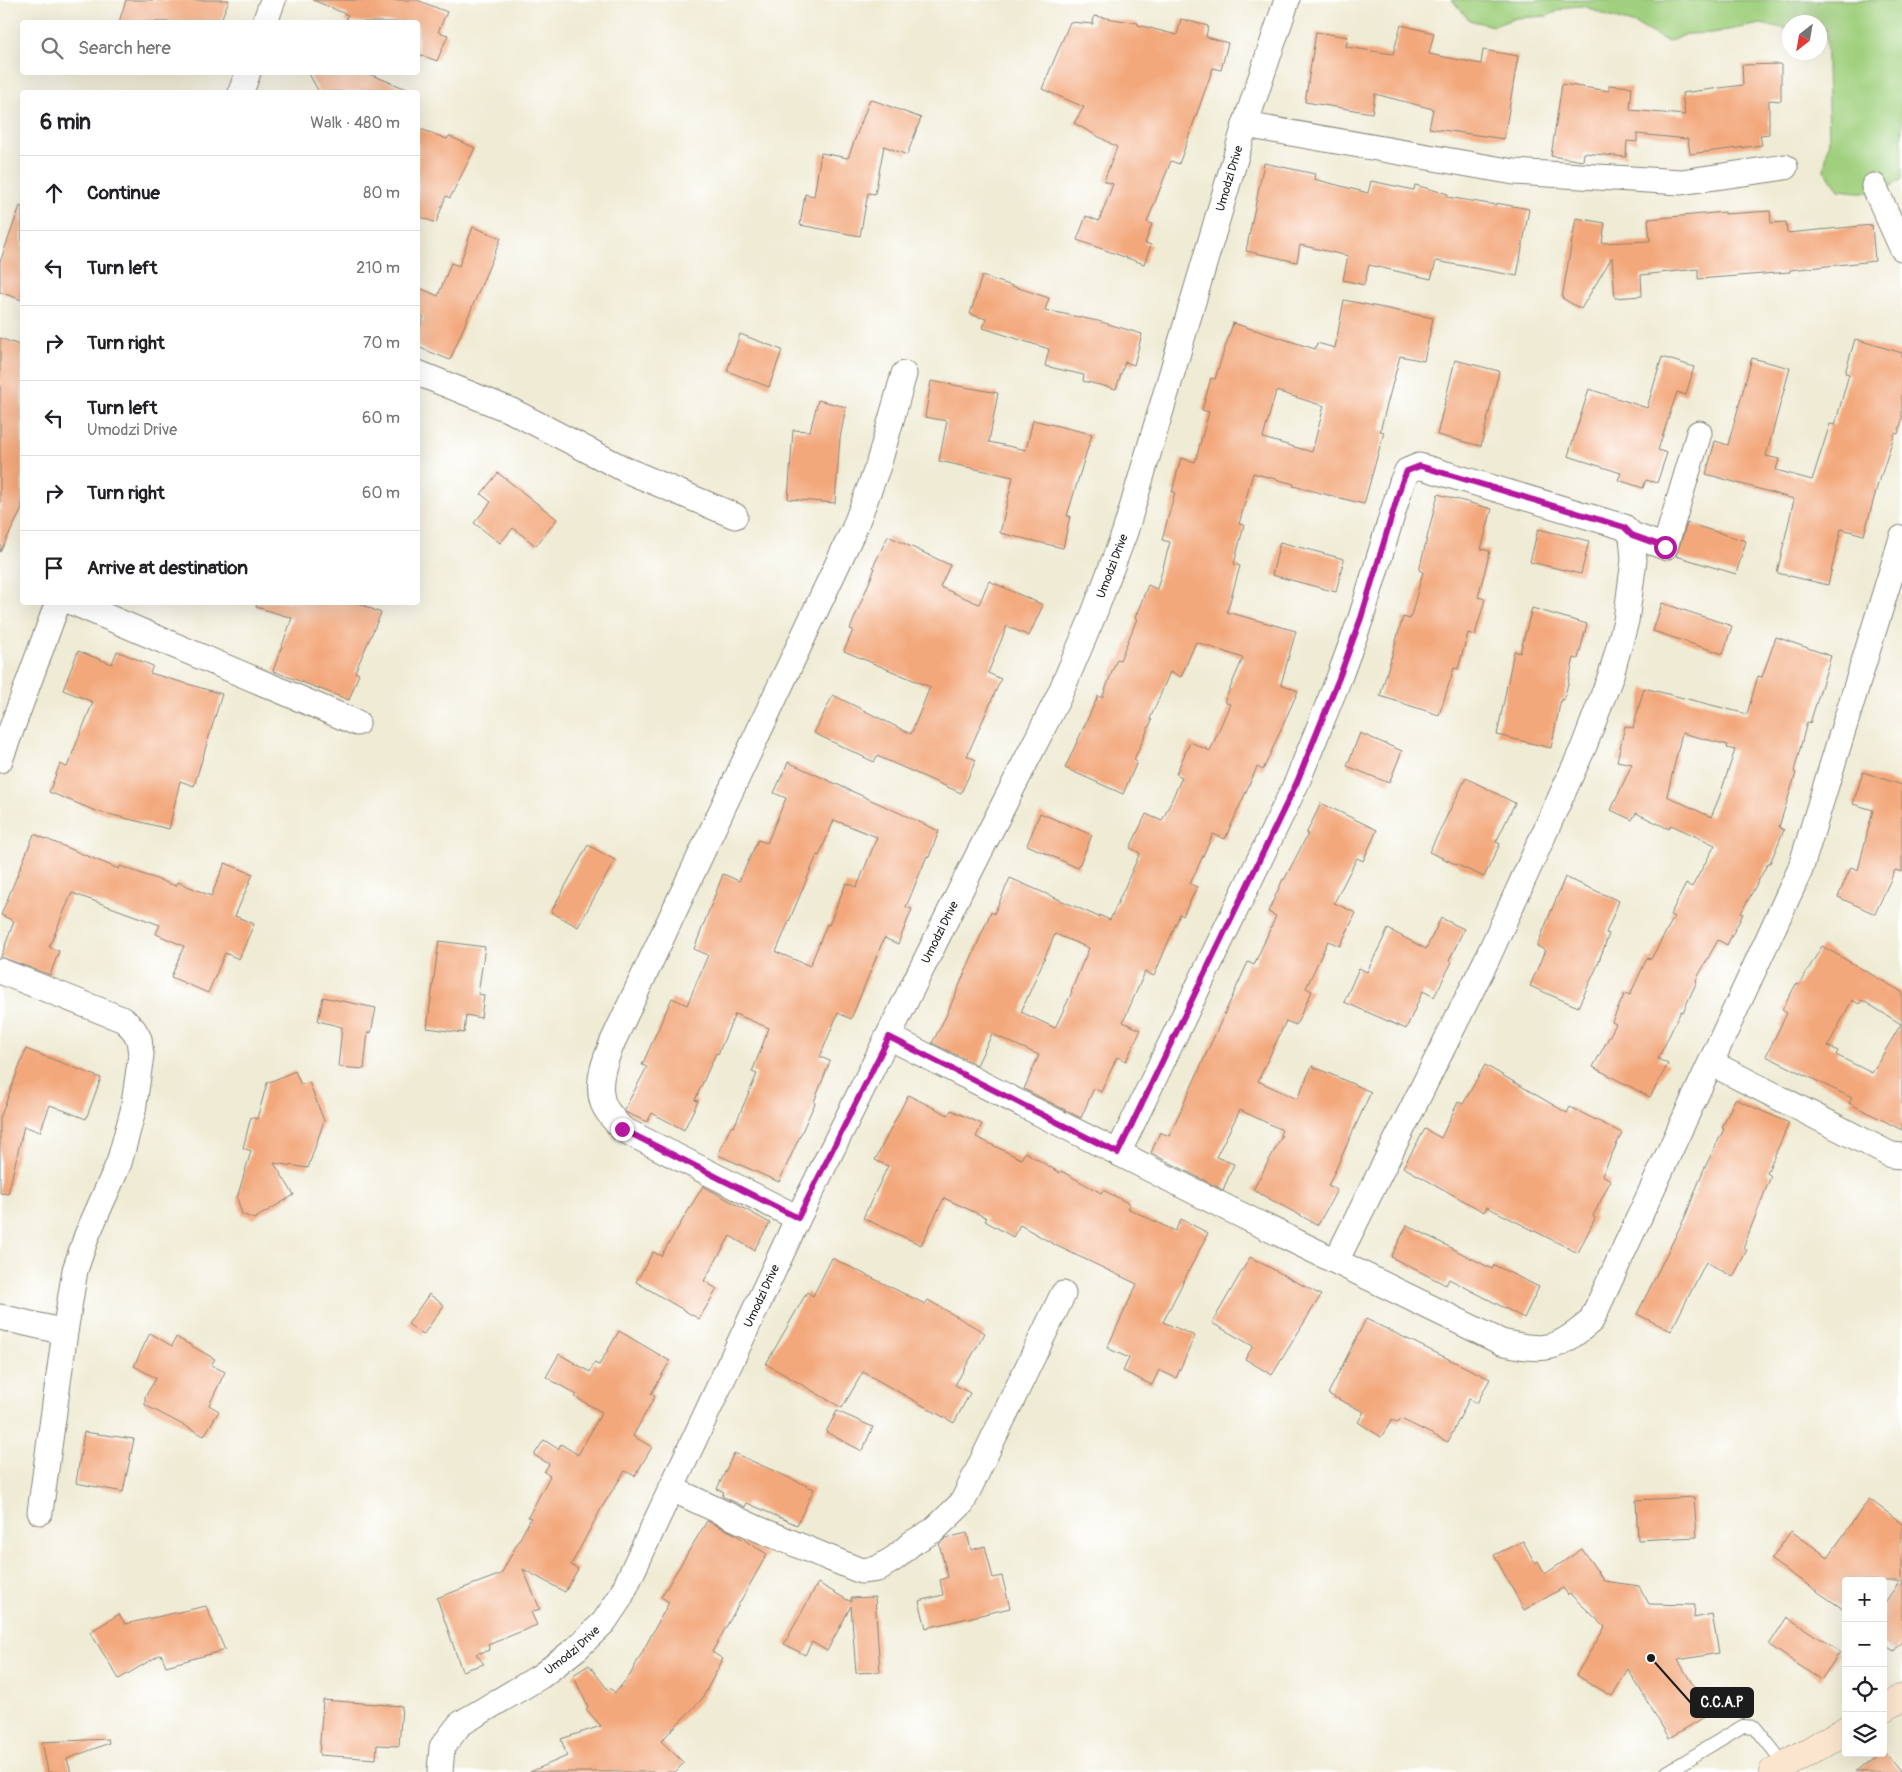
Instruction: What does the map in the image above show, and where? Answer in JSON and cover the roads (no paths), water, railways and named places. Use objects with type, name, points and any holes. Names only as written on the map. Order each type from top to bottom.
[{"type":"street","points":[[266,20],[273,0]]},
{"type":"street","name":"Umodzi Drive","points":[[440,1772],[442,1747],[460,1724],[540,1676],[577,1648],[604,1622],[620,1598],[798,1218],[1058,698],[1093,616],[1125,532],[1245,125],[1287,0]]},
{"type":"street","points":[[242,90],[247,75]]},
{"type":"street","points":[[1245,125],[1514,172],[1681,182],[1785,167]]},
{"type":"street","points":[[1874,186],[1902,248]]},
{"type":"street","points":[[420,374],[512,411],[626,470],[735,516]]},
{"type":"street","points":[[798,1218],[622,1129],[603,1105],[600,1088],[603,1067],[613,1041],[854,529],[878,466],[904,374]]},
{"type":"street","points":[[1118,1153],[1297,782],[1361,618],[1407,471],[1420,466],[1624,527],[1632,535],[1665,547],[1699,433]]},
{"type":"street","points":[[1336,1261],[1486,960],[1584,746],[1610,675],[1626,621],[1634,560],[1632,535]]},
{"type":"street","points":[[889,1037],[1118,1153],[1501,1342],[1531,1349],[1552,1347],[1571,1338],[1591,1321],[1800,870],[1902,538]]},
{"type":"street","points":[[0,760],[57,605]]},
{"type":"street","points":[[79,605],[357,723]]},
{"type":"street","points":[[0,971],[124,1020],[134,1030],[139,1039],[141,1055],[133,1112],[119,1163],[87,1235],[76,1270],[64,1332],[40,1512]]},
{"type":"street","points":[[1711,1064],[1891,1155],[1902,1156]]},
{"type":"street","points":[[672,1489],[756,1528],[861,1571],[877,1569],[934,1530],[962,1503],[1063,1294]]},
{"type":"street","points":[[0,1317],[64,1332]]},
{"type":"street","points":[[1887,1706],[1902,1698]]},
{"type":"street","points":[[1782,1770],[1842,1732]]},
{"type":"lane","points":[[1667,1772],[1743,1726],[1755,1727],[1782,1770]]},
{"type":"place","name":"C.C.A.P","points":[[1651,1658]]}]
